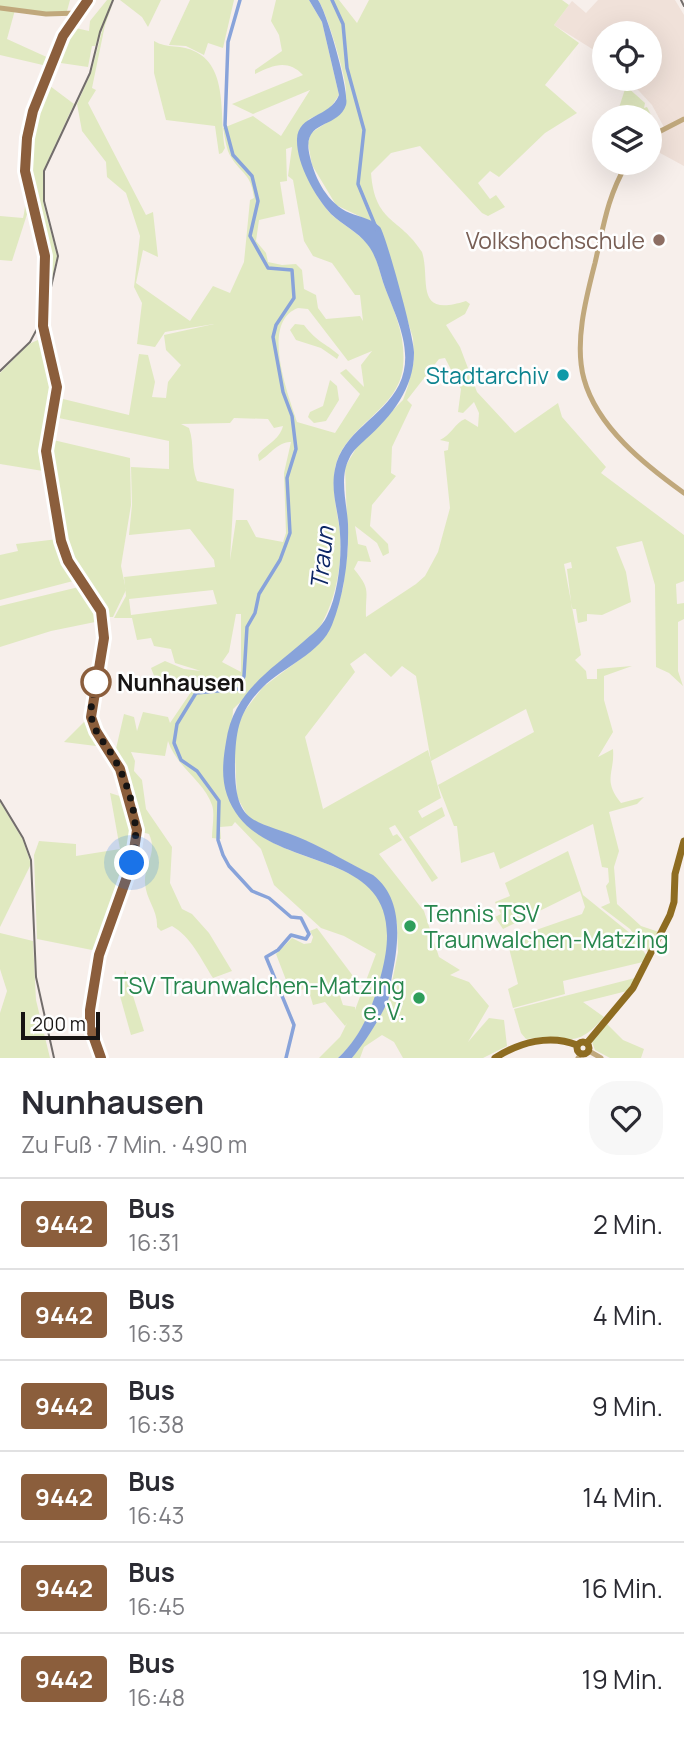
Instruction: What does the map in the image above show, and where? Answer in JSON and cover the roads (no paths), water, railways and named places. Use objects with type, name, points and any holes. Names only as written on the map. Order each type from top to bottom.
[{"type":"main road","points":[[89,0],[78,13],[52,62],[28,128],[25,171],[45,256],[43,326],[57,382],[46,451],[63,551],[97,602],[104,621],[104,638],[91,709],[92,722],[120,769],[137,830],[132,863],[99,955],[90,1018],[101,1058]]},
{"type":"main road","points":[[583,1055],[587,1043],[633,988],[672,913],[675,874],[684,841]]},
{"type":"main road","points":[[495,1058],[537,1041],[559,1040],[578,1045],[587,1043]]},
{"type":"main road","points":[[578,1045],[583,1055]]},
{"type":"street","points":[[0,8],[46,14],[78,13]]},
{"type":"street","points":[[662,130],[684,118]]},
{"type":"street","points":[[622,175],[603,217],[584,307],[583,375],[599,409],[626,446],[644,464],[684,493]]},
{"type":"street","points":[[583,1055],[601,1058]]},
{"type":"water","points":[[309,0],[318,0],[327,20],[346,97],[342,113],[310,136],[308,145],[312,165],[319,182],[335,204],[380,227],[410,329],[413,366],[406,390],[393,411],[354,451],[346,466],[344,483],[348,524],[347,563],[343,589],[332,625],[327,635],[311,652],[271,680],[249,704],[240,721],[235,761],[238,799],[250,817],[314,844],[373,875],[390,896],[397,922],[397,935],[389,996],[375,1025],[352,1058],[338,1058],[354,1040],[366,1020],[381,975],[387,930],[378,899],[358,879],[270,841],[244,823],[227,795],[223,775],[230,725],[244,697],[265,674],[316,630],[327,616],[336,587],[340,554],[334,486],[339,456],[354,435],[392,396],[404,372],[402,332],[373,253],[355,232],[325,207],[313,189],[300,158],[297,139],[299,131],[308,120],[329,108],[339,95],[322,22]]},
{"type":"waterway","points":[[240,0],[228,42],[225,125],[233,155],[252,176],[258,201],[250,236],[268,268],[292,270],[294,298],[276,325],[273,337],[283,392],[292,416],[296,449],[287,478],[290,533],[280,560],[259,594],[255,613],[247,627],[244,676],[239,689],[196,693],[177,724],[174,743],[181,760],[197,771],[219,801],[218,840],[229,866],[252,891],[269,898],[291,917],[301,918],[309,934],[306,939],[291,935],[278,950],[266,957],[294,1025],[286,1058]]},
{"type":"waterway","points":[[332,0],[343,24],[347,68],[364,130],[358,184],[377,230]]},
{"type":"railway","points":[[0,371],[30,342],[45,314],[58,256],[44,201],[44,171],[90,73],[100,32],[113,0]]},
{"type":"railway","points":[[681,0],[684,6]]},
{"type":"railway","points":[[0,800],[23,838],[31,860],[36,977],[54,1058]]},
{"type":"place","name":"Volkshochschule","points":[[659,240]]},
{"type":"place","name":"Stadtarchiv","points":[[563,375]]},
{"type":"place","name":"Nunhausen","points":[[96,682]]},
{"type":"place","name":"Tennis TSV Traunwalchen-Matzing","points":[[410,926]]},
{"type":"place","name":"TSV Traunwalchen-Matzing e. V.","points":[[419,998]]},
{"type":"water label","name":"Traun","points":[[321,558]]}]
